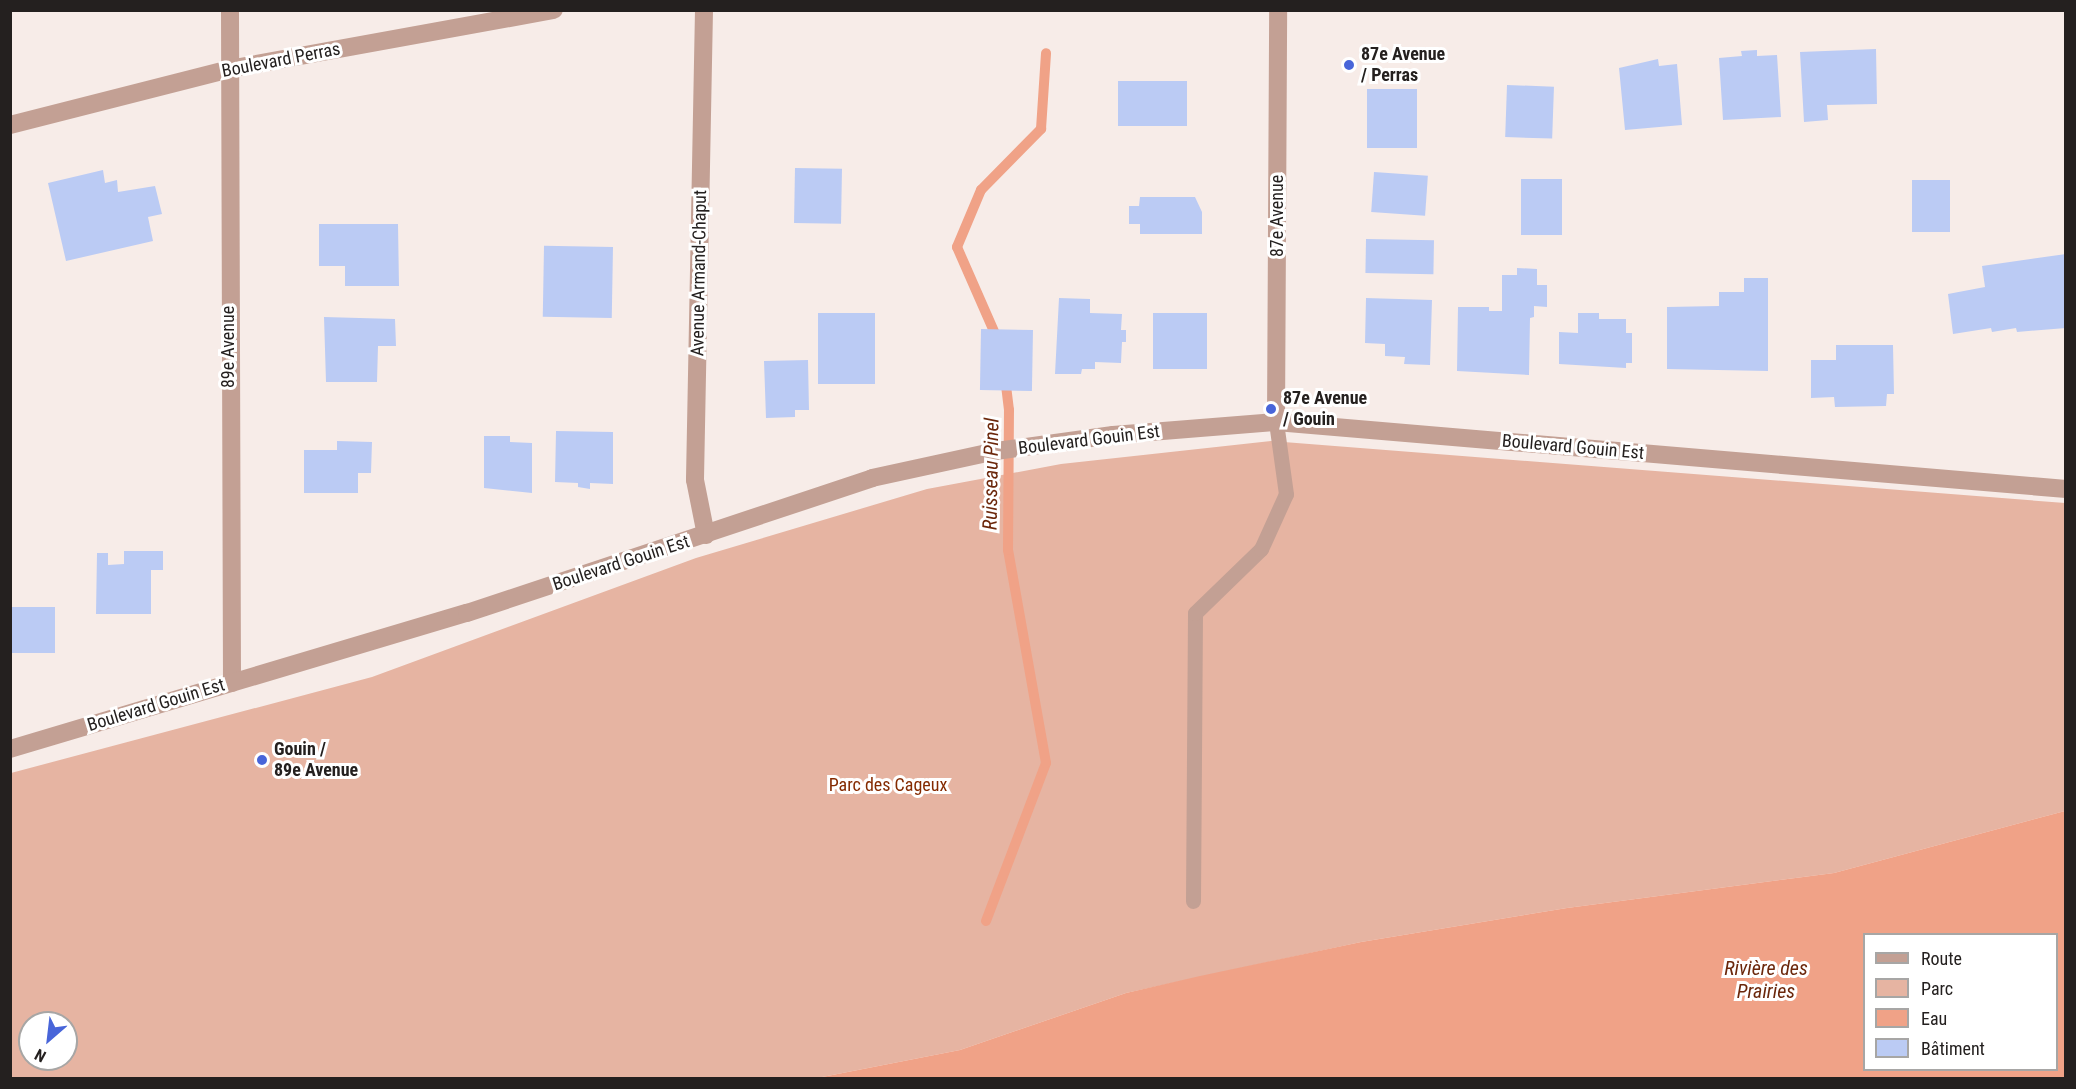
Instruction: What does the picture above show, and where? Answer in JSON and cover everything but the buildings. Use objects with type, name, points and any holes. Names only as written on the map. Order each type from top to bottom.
[{"type":"street","name":"89e Avenue","points":[[230,10],[232,683]]},
{"type":"street","name":"Boulevard Perras","points":[[10,125],[229,69],[554,10]]},
{"type":"street","name":"Avenue Armand-Chaput","points":[[704,10],[695,480],[706,535]]},
{"type":"street","name":"87e Avenue","points":[[1276,422],[1278,10]]},
{"type":"street","name":"Boulevard Gouin Est","points":[[10,749],[467,613],[872,478],[934,463],[1060,442],[1276,422],[2066,489]]},
{"type":"lane","points":[[1193,901],[1195,613],[1262,549],[1286,494],[1276,422]]},
{"type":"green space","name":"Parc des Cageux","points":[[1271,441],[2065,503],[2065,811],[1834,873],[1567,908],[1361,942],[1126,993],[960,1050],[817,1078],[11,1078],[11,773],[372,677],[696,558],[927,489],[1061,464]]},
{"type":"water","name":"Rivière des Prairies","points":[[2065,811],[2065,1078],[817,1078],[960,1050],[1126,993],[1200,976],[1361,942],[1567,908],[1834,873]]},
{"type":"waterway","name":"Ruisseau Pinel","points":[[1000,345],[957,247],[981,190],[1041,129],[1046,53]]},
{"type":"waterway","name":"Ruisseau Pinel","points":[[986,921],[1046,763],[1008,550],[1009,410],[1005,378]]},
{"type":"place","name":"87e Avenue / Perras","points":[[1349,65]]},
{"type":"place","name":"87e Avenue / Gouin","points":[[1271,409]]},
{"type":"place","name":"Gouin / 89e Avenue","points":[[262,760]]}]
